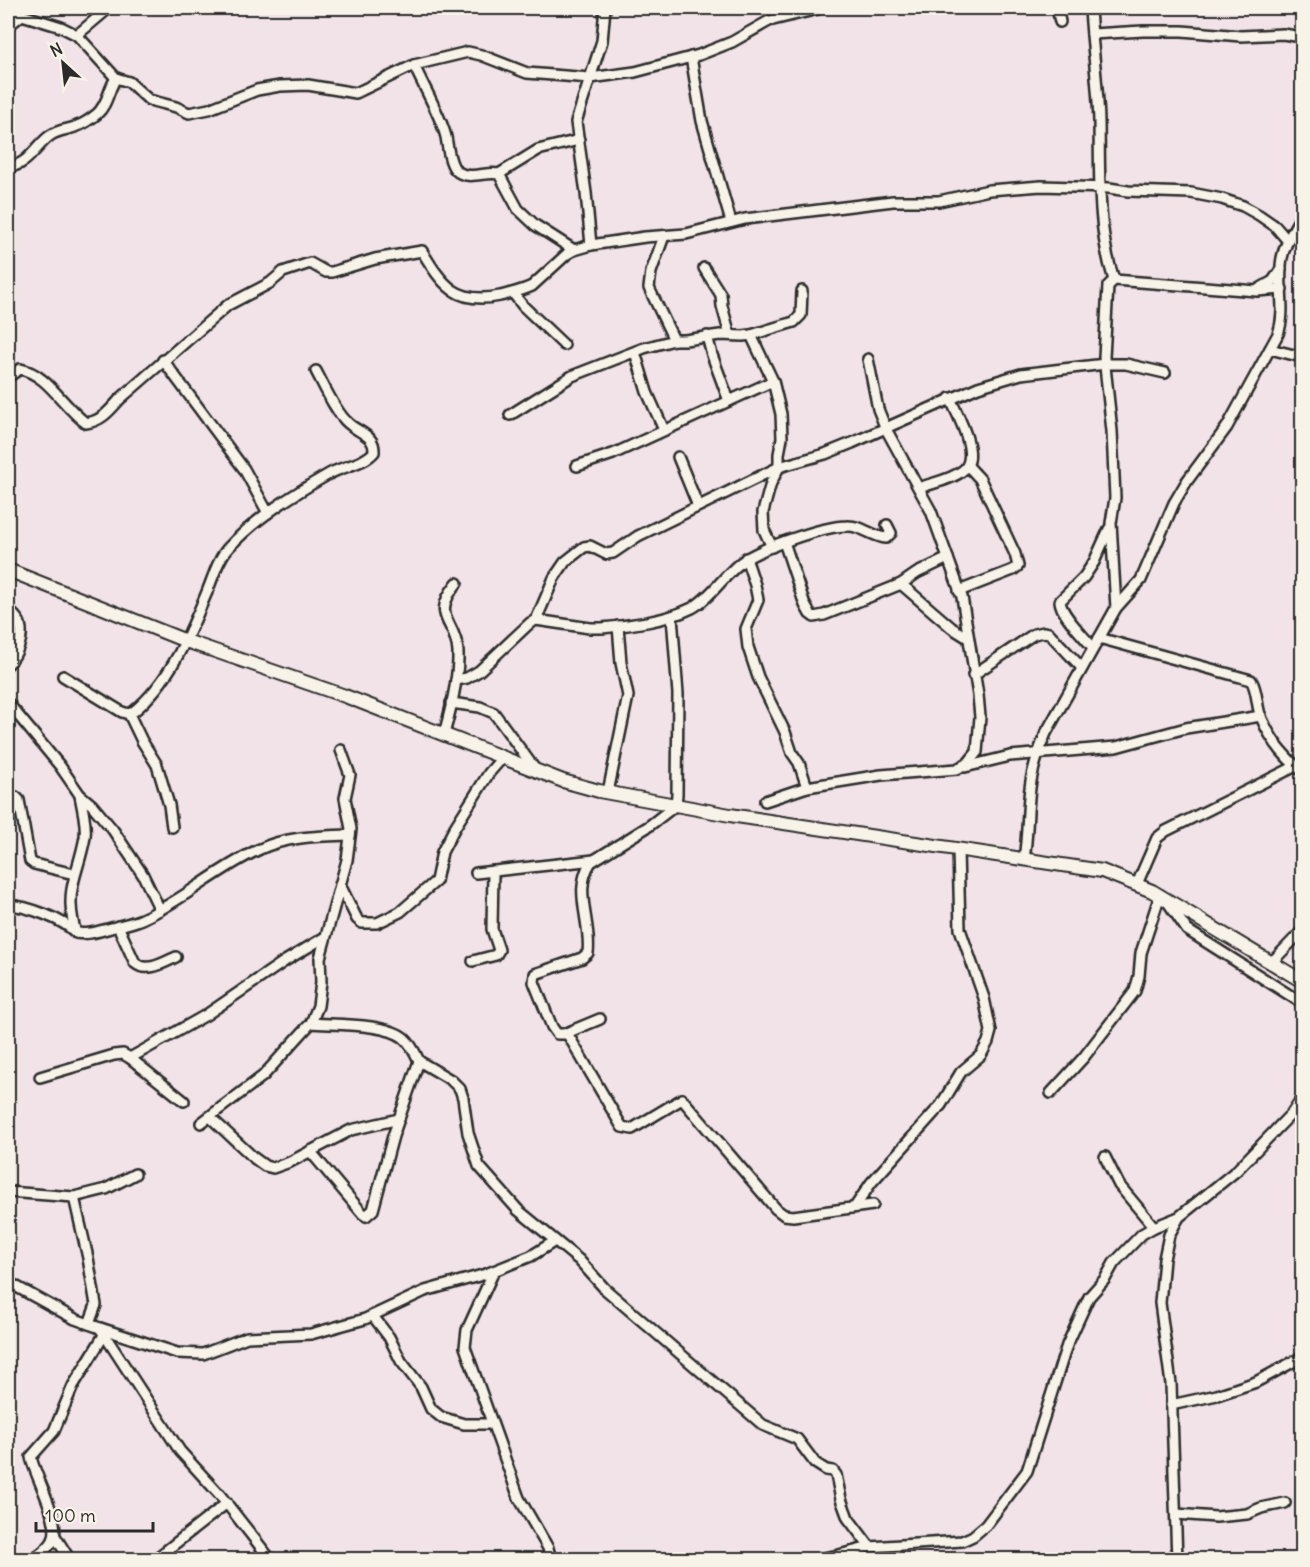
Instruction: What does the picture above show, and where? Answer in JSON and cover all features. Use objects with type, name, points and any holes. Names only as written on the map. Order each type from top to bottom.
[{"type":"main road","points":[[8,570],[186,641],[345,696],[538,772],[608,792],[675,805],[1102,871],[1137,884],[1162,897],[1302,981]]},
{"type":"street","points":[[14,8],[22,15],[61,27],[77,35],[116,78],[129,82],[149,100],[189,113],[257,90],[280,86],[308,85],[356,93],[414,65],[468,52],[482,55],[527,73],[590,78],[635,72],[691,57],[732,42],[769,21],[822,8]]},
{"type":"street","points":[[77,35],[110,8]]},
{"type":"street","points":[[591,245],[576,122],[602,41],[605,8]]},
{"type":"street","points":[[777,8],[783,17]]},
{"type":"street","points":[[1057,8],[1060,22]]},
{"type":"street","points":[[1090,8],[1099,119],[1099,187],[1103,240],[1114,280]]},
{"type":"street","points":[[8,26],[22,15]]},
{"type":"street","points":[[1092,34],[1182,31],[1241,36],[1283,34],[1302,37]]},
{"type":"street","points":[[691,57],[702,121],[731,222]]},
{"type":"street","points":[[414,65],[445,135],[456,170],[468,175],[493,172],[499,174],[518,209],[535,225],[574,250]]},
{"type":"street","points":[[8,166],[21,163],[50,136],[65,128],[77,127],[97,114],[107,102],[110,88],[116,78]]},
{"type":"street","points":[[499,174],[538,150],[579,140]]},
{"type":"street","points":[[8,377],[20,369],[30,371],[68,410],[86,423],[94,422],[106,414],[163,360],[228,305],[270,283],[283,272],[310,263],[326,272],[332,272],[375,259],[422,251],[444,283],[458,294],[472,299],[487,298],[513,293],[532,286],[567,254],[591,245],[686,234],[745,219],[893,201],[939,201],[989,190],[1041,186],[1191,193],[1243,206],[1275,226],[1288,241]]},
{"type":"street","points":[[1024,859],[1030,788],[1038,753],[1046,733],[1116,608],[1140,579],[1174,503],[1227,427],[1270,349],[1282,323],[1281,260],[1302,215]]},
{"type":"street","points":[[664,236],[651,272],[650,288],[674,340]]},
{"type":"street","points":[[704,268],[721,295],[730,336]]},
{"type":"street","points":[[1257,291],[1273,281],[1281,269]]},
{"type":"street","points":[[1116,608],[1111,523],[1115,498],[1105,364],[1107,291],[1110,282],[1114,280],[1257,291],[1282,289]]},
{"type":"street","points":[[510,415],[572,376],[635,352],[674,340],[707,336],[751,335],[794,322],[801,315],[802,291]]},
{"type":"street","points":[[513,293],[523,306],[564,345]]},
{"type":"street","points":[[751,335],[773,381],[781,414],[782,438],[779,466],[771,483],[763,512],[764,530],[772,547]]},
{"type":"street","points":[[707,336],[729,401]]},
{"type":"street","points":[[1270,349],[1302,357]]},
{"type":"street","points":[[635,352],[647,392],[664,430]]},
{"type":"street","points":[[868,359],[878,409],[886,429],[931,511],[959,591],[980,717],[977,752],[973,759],[963,767]]},
{"type":"street","points":[[163,360],[244,469],[268,513]]},
{"type":"street","points":[[536,620],[554,578],[565,562],[579,551],[590,546],[606,554],[612,553],[638,536],[779,466],[825,454],[886,429],[950,398],[1008,376],[1105,364],[1126,364],[1164,373]]},
{"type":"street","points":[[63,676],[122,712],[129,714],[137,709],[158,687],[186,641],[228,548],[268,513],[328,475],[342,467],[366,459],[374,452],[375,445],[372,439],[343,419],[316,371]]},
{"type":"street","points":[[577,466],[613,454],[773,381]]},
{"type":"street","points":[[919,488],[962,472],[968,466],[970,457],[965,431],[950,398]]},
{"type":"street","points":[[678,457],[698,506]]},
{"type":"street","points":[[959,591],[1018,566],[1015,554],[980,479],[968,466]]},
{"type":"street","points":[[1094,648],[1060,607],[1060,600],[1084,577],[1094,562],[1111,523]]},
{"type":"street","points":[[456,680],[467,678],[479,671],[536,620],[590,628],[618,626],[672,616],[693,607],[704,599],[726,575],[746,558],[784,542],[844,526],[851,526],[886,538],[891,533],[887,525]]},
{"type":"street","points":[[784,542],[805,605],[814,617],[833,612],[901,584],[917,573],[948,558]]},
{"type":"street","points":[[746,558],[758,600],[746,629],[748,647],[758,676],[785,732],[807,787]]},
{"type":"street","points":[[444,734],[456,680],[458,650],[444,609],[449,594],[457,583]]},
{"type":"street","points":[[901,584],[952,628],[968,638]]},
{"type":"street","points":[[8,609],[21,626],[17,651],[8,664]]},
{"type":"street","points":[[600,1018],[567,1033],[557,1034],[552,1028],[533,977],[539,972],[582,958],[588,953],[582,891],[585,871],[594,860],[649,826],[675,805],[678,694],[672,616]]},
{"type":"street","points":[[608,792],[628,696],[621,663],[618,626]]},
{"type":"street","points":[[973,675],[1034,634],[1044,632],[1048,633],[1082,668]]},
{"type":"street","points":[[1099,638],[1249,679],[1254,686],[1261,716],[1280,748],[1299,769],[1166,831],[1157,838],[1137,884]]},
{"type":"street","points":[[451,702],[480,707],[494,713],[538,772]]},
{"type":"street","points":[[8,703],[57,761],[80,795],[92,805],[113,830],[143,875],[160,910]]},
{"type":"street","points":[[129,714],[157,765],[169,805],[172,827]]},
{"type":"street","points":[[765,801],[807,787],[881,775],[910,774],[963,767],[1010,756],[1116,747],[1186,728],[1261,716]]},
{"type":"street","points":[[201,1123],[262,1076],[311,1023],[318,1006],[321,982],[320,958],[347,860],[350,835],[350,817],[345,798],[350,775],[341,750]]},
{"type":"street","points":[[340,885],[357,918],[362,922],[377,923],[400,912],[436,880],[442,852],[455,827],[489,773],[502,758]]},
{"type":"street","points":[[76,933],[70,913],[70,897],[85,836],[80,795]]},
{"type":"street","points":[[8,799],[16,797],[19,800],[30,861],[74,874]]},
{"type":"street","points":[[8,905],[58,920],[76,933],[86,935],[140,920],[260,849],[284,841],[319,836],[350,835]]},
{"type":"street","points":[[855,1207],[871,1183],[941,1105],[961,1071],[981,1055],[988,1042],[991,1031],[984,998],[960,928],[958,850]]},
{"type":"street","points":[[476,873],[594,860]]},
{"type":"street","points":[[473,961],[495,955],[499,950],[492,929],[493,871]]},
{"type":"street","points":[[1162,897],[1187,930],[1302,1003]]},
{"type":"street","points":[[1051,1093],[1084,1057],[1135,992],[1141,953],[1162,897]]},
{"type":"street","points":[[118,926],[135,963],[140,967],[148,968],[176,957]]},
{"type":"street","points":[[1272,962],[1302,931]]},
{"type":"street","points":[[130,1058],[206,1015],[285,961],[325,937]]},
{"type":"street","points":[[311,1023],[392,1031],[402,1036],[413,1048],[419,1061],[451,1080],[463,1098],[473,1153],[489,1179],[518,1210],[579,1260],[606,1289],[763,1425],[797,1439],[815,1463],[826,1470],[833,1471],[836,1475],[840,1499],[848,1518],[870,1547]]},
{"type":"street","points":[[567,1033],[622,1128],[632,1129],[682,1099],[776,1209],[784,1215],[793,1216],[873,1205]]},
{"type":"street","points":[[40,1077],[123,1054],[184,1101]]},
{"type":"street","points":[[310,1151],[363,1214],[369,1215],[374,1210],[384,1167],[419,1061]]},
{"type":"street","points":[[1177,1560],[1171,1405],[1165,1330],[1160,1303],[1164,1259],[1169,1235],[1179,1217],[1236,1171],[1292,1113],[1302,1098]]},
{"type":"street","points":[[210,1117],[254,1158],[269,1168],[282,1166],[351,1130],[399,1119]]},
{"type":"street","points":[[1105,1156],[1119,1185],[1154,1227]]},
{"type":"street","points":[[8,1192],[74,1197],[106,1189],[135,1174]]},
{"type":"street","points":[[74,1197],[94,1287],[96,1305],[89,1324]]},
{"type":"street","points":[[814,1560],[870,1547],[962,1541],[974,1536],[986,1525],[1027,1471],[1067,1345],[1089,1297],[1125,1251],[1142,1234],[1179,1217]]},
{"type":"street","points":[[8,1282],[47,1305],[102,1332],[188,1355],[203,1354],[247,1338],[311,1334],[373,1316],[425,1291],[494,1271],[531,1256],[555,1241]]},
{"type":"street","points":[[494,1271],[473,1313],[467,1330],[465,1347],[519,1498],[548,1548],[551,1560]]},
{"type":"street","points":[[373,1316],[401,1361],[421,1387],[431,1410],[441,1417],[464,1424],[492,1424]]},
{"type":"street","points":[[102,1332],[180,1451],[227,1503],[271,1560]]},
{"type":"street","points":[[32,1560],[52,1543],[55,1527],[31,1457],[54,1431],[73,1386],[102,1332]]},
{"type":"street","points":[[1171,1405],[1217,1395],[1256,1382],[1302,1357]]},
{"type":"street","points":[[147,1560],[153,1555],[159,1558],[227,1503]]},
{"type":"street","points":[[1176,1514],[1216,1517],[1247,1514],[1261,1508],[1285,1503]]},
{"type":"street","points":[[55,1536],[70,1560]]}]
